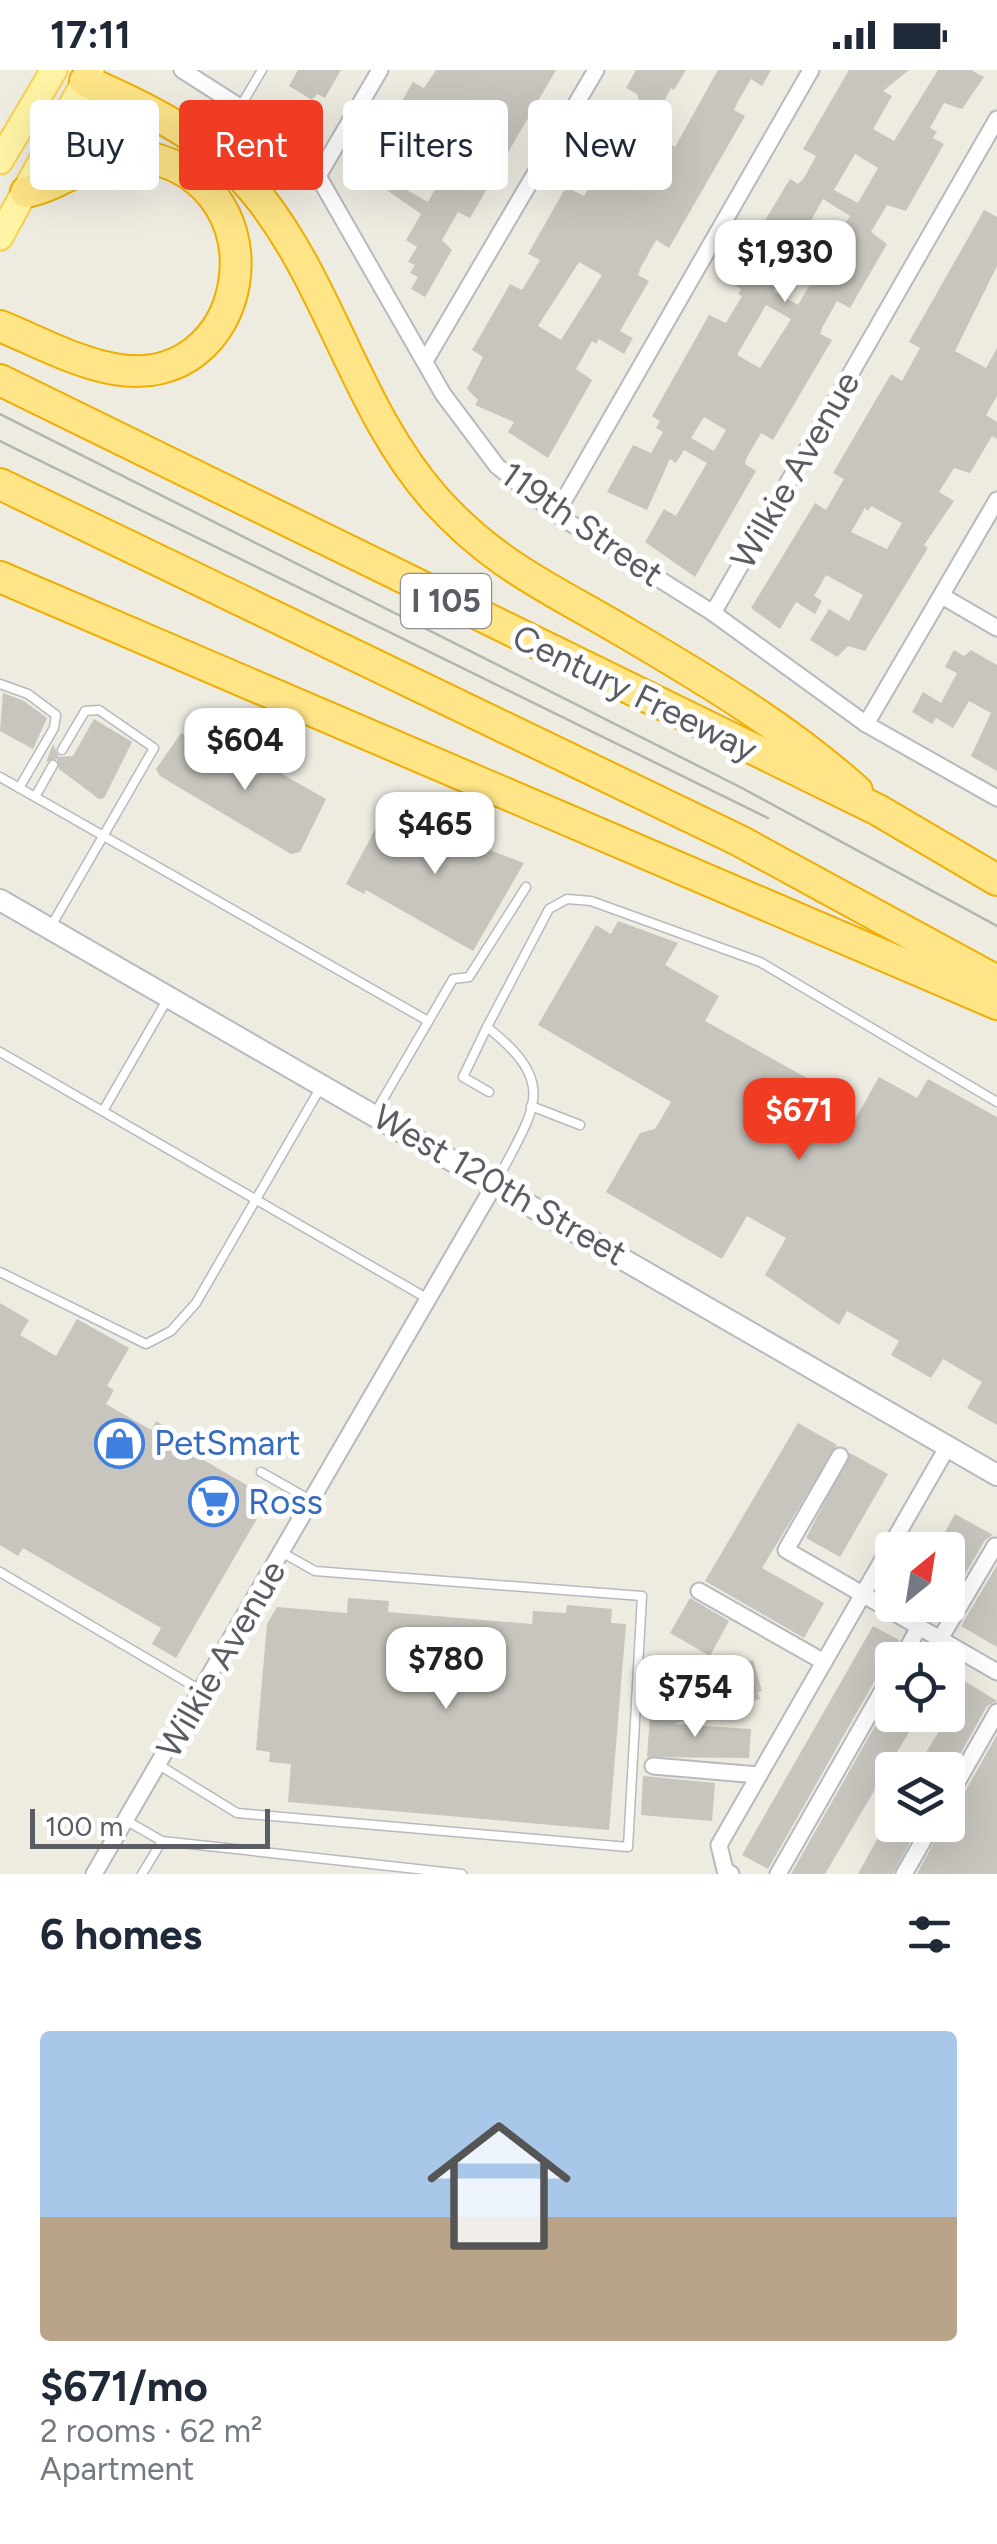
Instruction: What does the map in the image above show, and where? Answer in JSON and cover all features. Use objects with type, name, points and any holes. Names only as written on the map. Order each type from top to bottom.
[{"type":"highway","points":[[88,75],[203,144],[258,196],[306,270],[389,434],[433,497],[460,525],[534,584],[625,632],[812,750],[878,810]]},
{"type":"highway","points":[[0,326],[117,370],[160,367],[209,339],[228,311],[238,257],[222,208],[204,187],[177,168],[147,157],[116,155],[88,164],[45,188],[26,192]]},
{"type":"highway","name":"Century Freeway","points":[[8,384],[878,810],[997,880]]},
{"type":"highway","name":"I 105","points":[[0,484],[740,841],[997,981]]},
{"type":"highway","points":[[0,497],[96,530]]},
{"type":"highway","points":[[0,577],[997,1004]]},
{"type":"main road","points":[[0,161],[51,71]]},
{"type":"main road","points":[[0,237],[88,75]]},
{"type":"street","name":"119th Street","points":[[182,70],[228,100]]},
{"type":"street","points":[[323,167],[380,70]]},
{"type":"street","points":[[425,362],[596,70]]},
{"type":"street","points":[[556,514],[810,70]]},
{"type":"street","points":[[51,71],[88,75]]},
{"type":"street","name":"Wilkie Avenue","points":[[713,613],[997,119]]},
{"type":"street","name":"119th Street","points":[[323,185],[425,362],[477,443],[497,466],[556,514],[713,613],[866,724],[997,798]]},
{"type":"street","points":[[866,724],[997,500]]},
{"type":"street","points":[[942,596],[997,628]]},
{"type":"street","name":"West 120th Street","points":[[0,900],[496,1182],[997,1475]]},
{"type":"street","name":"Wilkie Avenue","points":[[94,1874],[496,1182]]},
{"type":"street","points":[[732,1874],[725,1870],[718,1844],[948,1446]]},
{"type":"street","points":[[840,1456],[786,1550],[997,1672]]},
{"type":"street","points":[[940,1640],[995,1546]]},
{"type":"street","points":[[699,1591],[824,1662]]},
{"type":"street","points":[[912,1642],[920,1628]]},
{"type":"street","points":[[778,1874],[875,1704]]},
{"type":"street","points":[[965,1768],[997,1712]]},
{"type":"street","points":[[653,1766],[758,1774]]},
{"type":"street","points":[[904,1874],[922,1842]]},
{"type":"lane","points":[[245,100],[262,70]]},
{"type":"lane","points":[[0,684],[28,694],[56,715],[54,728],[19,788]]},
{"type":"lane","points":[[50,928],[154,748],[99,710],[85,710],[62,750]]},
{"type":"lane","points":[[35,796],[53,765]]},
{"type":"lane","points":[[0,777],[428,1022]]},
{"type":"lane","points":[[375,1113],[453,979],[469,977],[480,964],[526,887]]},
{"type":"lane","points":[[489,1092],[463,1076],[549,908],[567,898],[591,901],[760,962],[997,1102]]},
{"type":"lane","points":[[103,1111],[170,996]]},
{"type":"lane","points":[[486,1027],[520,1054],[533,1075],[531,1106],[496,1182]]},
{"type":"lane","points":[[0,1052],[430,1300]]},
{"type":"lane","points":[[0,1272],[146,1344],[171,1331],[190,1312],[323,1084]]},
{"type":"lane","points":[[531,1106],[580,1125]]},
{"type":"lane","points":[[262,1472],[312,1501]]},
{"type":"lane","points":[[158,1765],[237,1814],[628,1847],[642,1596],[314,1572],[283,1553]]},
{"type":"lane","points":[[0,1572],[202,1690]]},
{"type":"lane","points":[[126,1821],[162,1841],[462,1874]]},
{"type":"lane","points":[[142,1874],[162,1841]]},
{"type":"water","points":[[668,1673],[703,1676],[702,1693],[666,1691]]},
{"type":"building","points":[[298,70],[341,70],[325,98],[317,94],[312,100],[289,86]]},
{"type":"building","points":[[436,70],[556,70],[539,100],[528,100],[528,118],[508,153],[508,100],[402,100],[413,82],[424,88]]},
{"type":"building","points":[[636,70],[686,70],[665,100],[639,100],[637,94],[626,88]]},
{"type":"building","points":[[718,70],[771,70],[762,86],[751,79],[737,103],[734,110],[745,116],[669,248],[656,240],[641,267],[638,275],[649,281],[620,331],[633,338],[624,354],[599,339],[596,344],[592,341],[576,369],[592,380],[548,458],[508,432],[514,422],[475,405],[478,400],[467,389],[483,357],[472,350],[510,284],[522,290],[540,260],[528,254],[564,190],[584,196],[587,190],[672,190],[672,145],[675,147]],"holes":[[[579,262],[602,275],[561,340],[538,326]]]},
{"type":"building","points":[[849,70],[909,70],[883,91],[892,96],[873,129],[894,141],[938,70],[971,70],[984,77],[962,109],[944,103],[930,128],[937,132],[933,138],[944,144],[906,211],[887,205],[871,232],[887,244],[850,308],[837,301],[820,334],[832,340],[773,440],[761,433],[745,464],[756,471],[695,577],[645,542],[664,509],[676,516],[707,463],[684,450],[676,463],[670,459],[647,510],[607,492],[633,445],[651,453],[663,432],[656,428],[660,421],[652,416],[709,315],[726,323],[742,296],[738,294],[741,289],[728,281],[790,179],[798,184],[804,178],[816,156],[803,149]],"holes":[[[855,154],[878,168],[858,203],[834,190]],[[823,199],[850,216],[840,232],[850,239],[836,263],[810,247],[812,243],[802,236]],[[795,255],[819,269],[798,305],[774,291]],[[766,305],[791,319],[760,368],[737,355]],[[704,417],[726,430],[714,451],[691,438]]]},
{"type":"building","points":[[387,190],[407,190],[428,202],[435,190],[486,190],[470,218],[458,212],[442,240],[452,250],[425,297],[411,289],[418,277],[410,273],[415,265],[408,262],[417,247],[406,240],[421,214]]},
{"type":"building","points":[[984,210],[997,217],[997,266],[955,351],[986,368],[997,348],[997,396],[986,415],[997,422],[997,439],[992,436],[970,473],[954,468],[939,492],[954,501],[924,545],[928,548],[865,651],[848,646],[837,657],[810,640],[829,609],[849,621],[863,595],[826,575],[814,596],[822,601],[815,614],[796,602],[780,629],[751,608],[815,503],[826,510],[844,479],[833,473],[891,374],[902,381],[920,348],[909,342]],"holes":[[[871,506],[902,523],[887,549],[851,532],[865,508],[868,511]]]},
{"type":"building","points":[[954,650],[964,656],[971,650],[997,665],[997,771],[971,756],[991,713],[969,701],[953,728],[936,718],[932,724],[912,712],[923,692],[941,703],[957,673],[945,667]]},
{"type":"building","points":[[3,693],[24,701],[47,718],[33,749],[0,731]]},
{"type":"building","points":[[94,719],[132,742],[104,798],[99,799],[59,769],[57,759],[46,762],[53,744],[59,757],[73,756]]},
{"type":"building","points":[[181,733],[252,773],[258,775],[264,765],[268,766],[326,799],[300,852],[291,854],[160,776],[156,769]]},
{"type":"building","points":[[385,811],[524,863],[473,951],[366,890],[364,894],[346,884]]},
{"type":"building","points":[[618,921],[678,943],[665,965],[719,996],[705,1021],[821,1086],[815,1098],[854,1121],[879,1077],[917,1098],[928,1079],[997,1117],[997,1425],[967,1408],[982,1382],[943,1359],[931,1378],[891,1355],[899,1341],[847,1311],[839,1325],[765,1275],[786,1238],[747,1216],[722,1259],[606,1192],[640,1133],[655,1129],[671,1102],[538,1025],[596,925],[611,934]]},
{"type":"building","points":[[0,1303],[29,1320],[20,1335],[56,1356],[77,1319],[129,1348],[107,1386],[114,1390],[106,1404],[151,1430],[156,1421],[199,1447],[195,1455],[269,1498],[176,1658],[152,1644],[161,1628],[23,1548],[18,1556],[0,1545]]},
{"type":"building","points":[[798,1423],[837,1445],[762,1568],[824,1603],[804,1638],[705,1581]]},
{"type":"building","points":[[850,1453],[888,1474],[840,1557],[806,1538]]},
{"type":"building","points":[[955,1514],[993,1535],[985,1540],[965,1575],[965,1532],[945,1532]]},
{"type":"building","points":[[997,1565],[997,1647],[961,1626]]},
{"type":"building","points":[[348,1598],[389,1601],[388,1612],[532,1624],[533,1611],[566,1613],[567,1605],[612,1609],[611,1623],[626,1624],[609,1830],[288,1802],[291,1764],[269,1762],[270,1752],[256,1750],[267,1624],[277,1607],[347,1613]]},
{"type":"building","points":[[690,1598],[729,1621],[710,1656],[670,1633]]},
{"type":"building","points":[[873,1626],[899,1640],[875,1642],[875,1680],[768,1869],[742,1855]]},
{"type":"building","points":[[753,1660],[762,1691],[758,1692],[760,1699],[746,1703],[732,1666]]},
{"type":"building","points":[[965,1681],[997,1701],[987,1706],[961,1752],[926,1752],[939,1732],[965,1732]]},
{"type":"building","points":[[650,1715],[691,1717],[675,1724],[751,1729],[749,1758],[647,1757]]},
{"type":"building","points":[[875,1726],[875,1732],[909,1732],[897,1752],[875,1752],[875,1789],[825,1874],[791,1874]]},
{"type":"building","points":[[997,1735],[997,1874],[917,1874],[934,1842],[965,1842],[965,1792]]},
{"type":"building","points":[[643,1776],[715,1783],[712,1821],[641,1815]]},
{"type":"building","points":[[876,1842],[910,1842],[893,1874],[858,1874]]},
{"type":"tram line","points":[[0,414],[740,787],[997,926]]},
{"type":"tram line","points":[[0,441],[768,818]]},
{"type":"place","name":"PetSmart","points":[[119,1443]]},
{"type":"place","name":"Ross","points":[[213,1502]]}]
